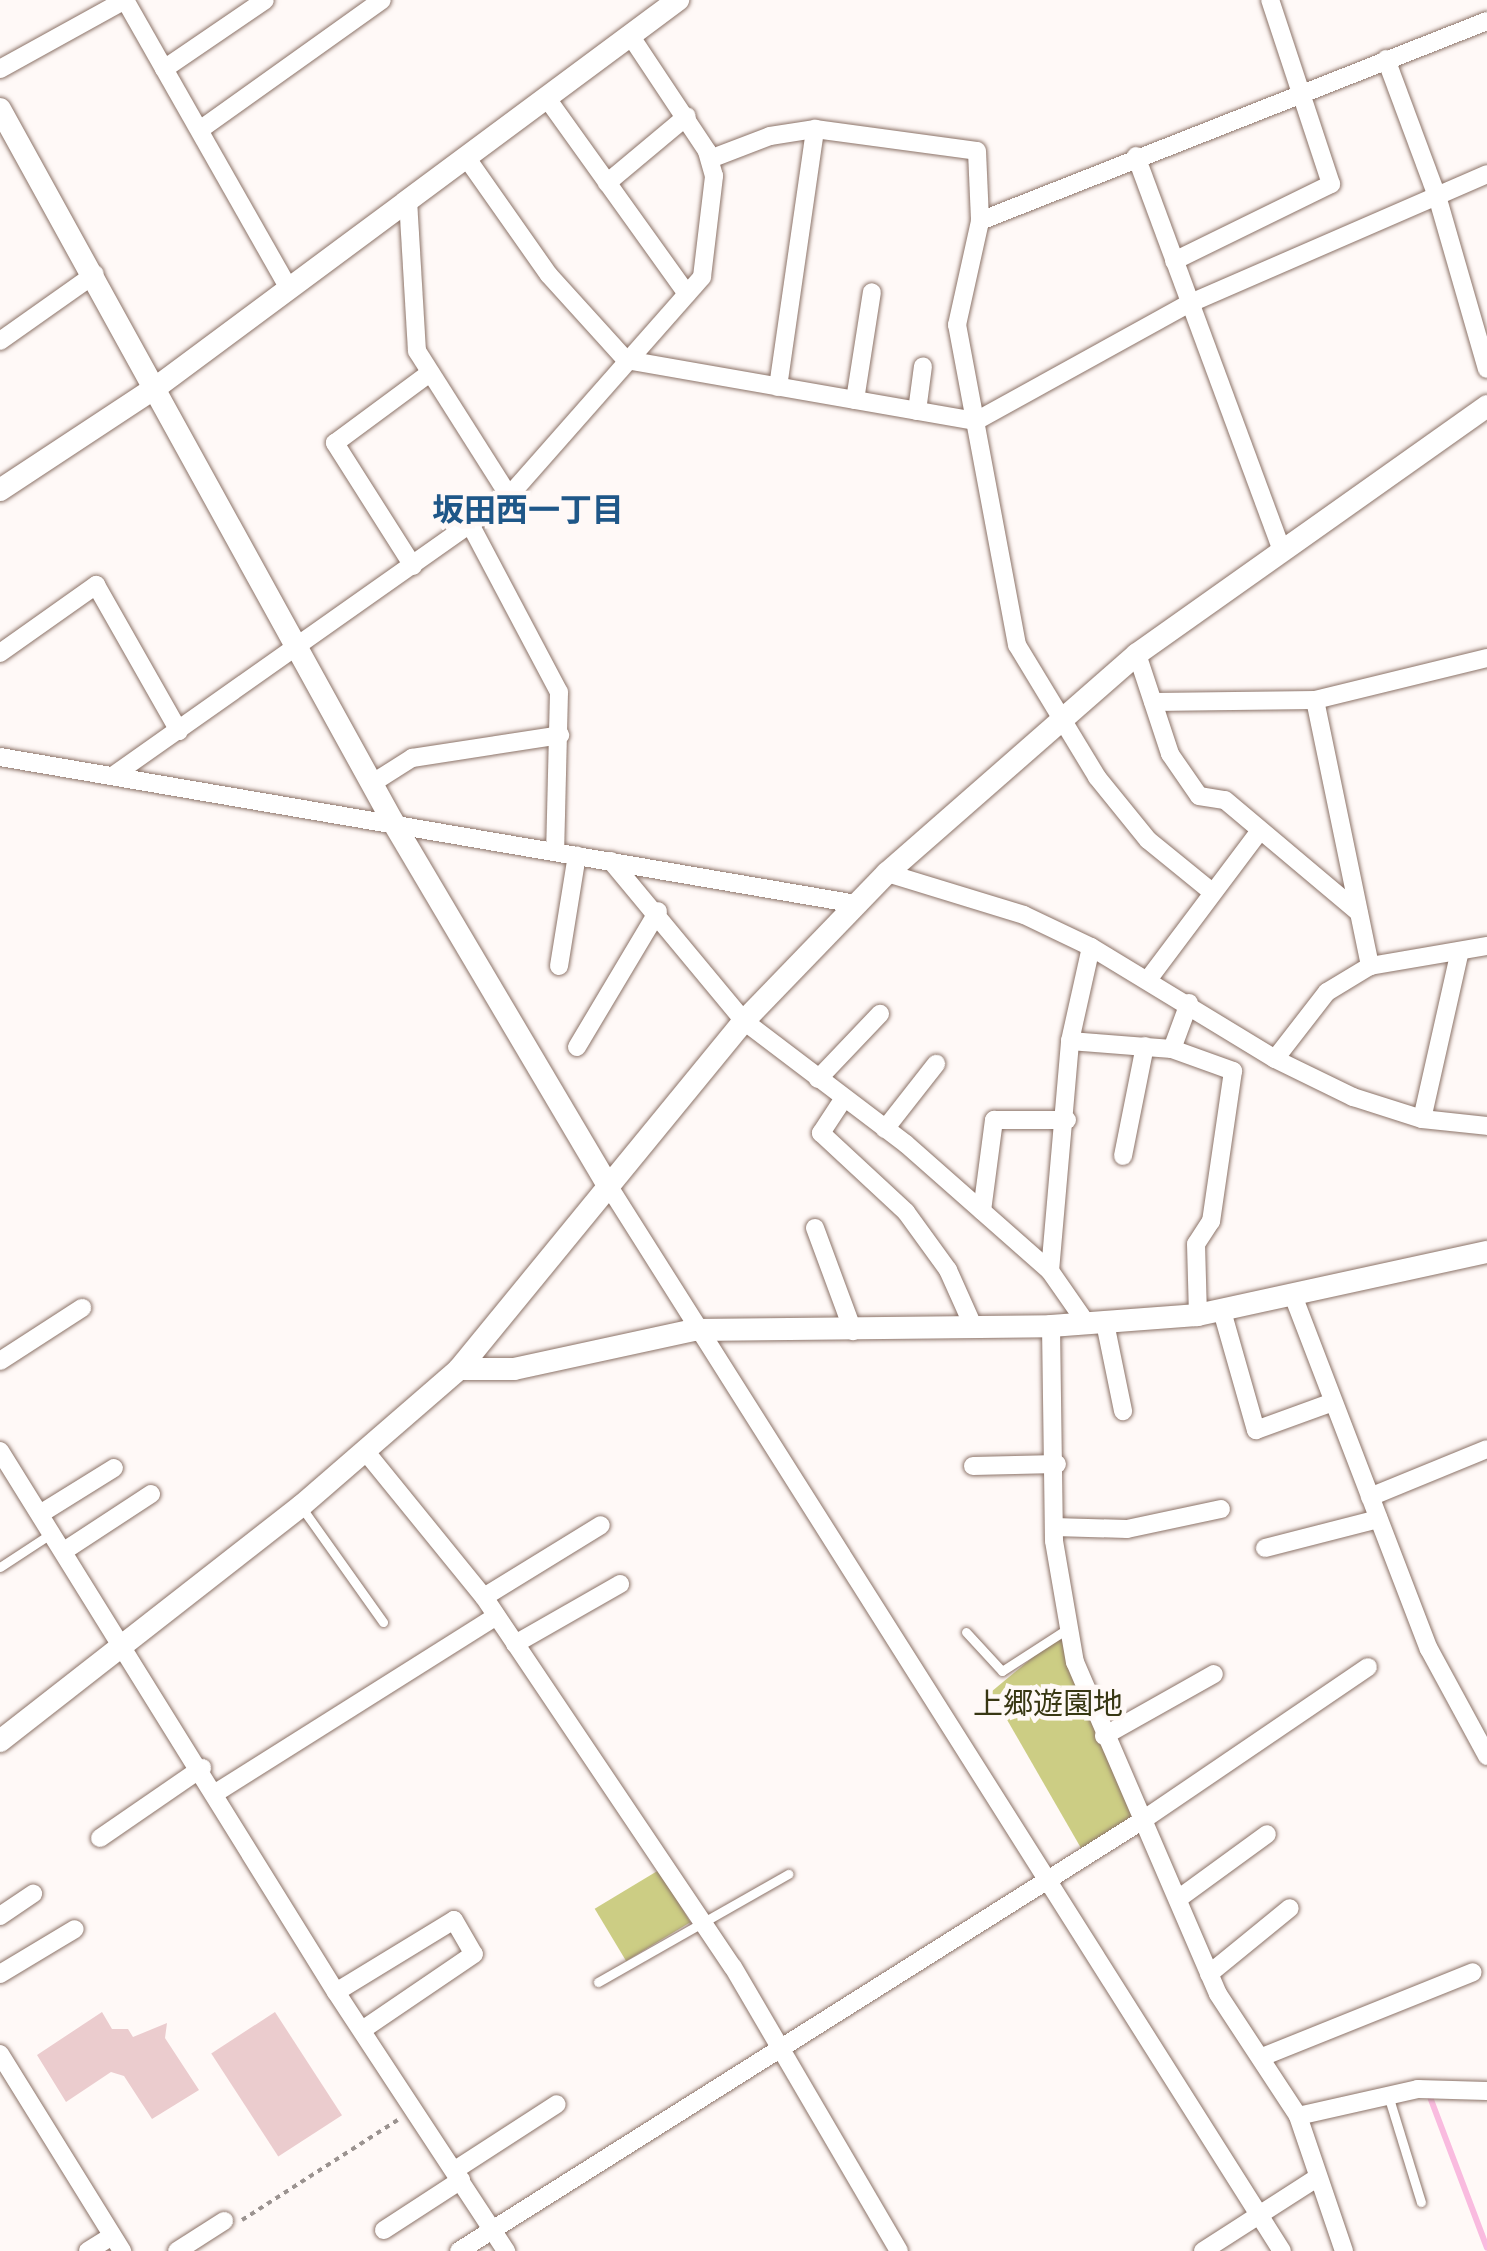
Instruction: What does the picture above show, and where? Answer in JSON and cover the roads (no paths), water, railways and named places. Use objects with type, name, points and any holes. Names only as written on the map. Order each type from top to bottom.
[{"type":"street","points":[[0,69],[125,0],[289,288]]},
{"type":"street","points":[[164,69],[264,0]]},
{"type":"street","points":[[346,0],[358,18]]},
{"type":"street","points":[[201,129],[382,0]]},
{"type":"street","points":[[0,490],[158,386],[678,0]]},
{"type":"street","points":[[1174,260],[1330,184],[1270,0]]},
{"type":"street","points":[[980,221],[1136,156],[1487,21]]},
{"type":"street","points":[[114,775],[509,496],[702,277],[714,176],[710,159],[688,116],[630,36]]},
{"type":"street","points":[[1386,60],[1436,196],[1487,370]]},
{"type":"street","points":[[546,98],[686,294]]},
{"type":"street","points":[[0,108],[158,386],[392,822],[694,1330],[1050,1878],[1282,2251]]},
{"type":"street","points":[[607,183],[688,116]]},
{"type":"street","points":[[710,159],[815,129],[977,150],[980,221],[957,324],[1017,645],[1097,777],[1148,840],[1212,892]]},
{"type":"street","points":[[778,386],[815,129]]},
{"type":"street","points":[[1136,156],[1186,305],[1282,552]]},
{"type":"street","points":[[466,157],[549,275],[626,360],[976,421],[1186,305],[1487,174]]},
{"type":"street","points":[[408,200],[417,351],[427,375],[509,496]]},
{"type":"street","points":[[0,341],[95,274]]},
{"type":"street","points":[[855,400],[872,292]]},
{"type":"street","points":[[917,411],[923,366]]},
{"type":"street","points":[[414,566],[335,443],[427,375]]},
{"type":"street","points":[[0,1741],[301,1506],[459,1369],[744,1021],[887,873],[1137,654],[1487,406]]},
{"type":"street","points":[[470,526],[559,692],[555,851]]},
{"type":"street","points":[[0,653],[96,585],[179,731]]},
{"type":"street","points":[[1137,654],[1170,754],[1198,796],[1225,800],[1258,833],[1359,913]]},
{"type":"street","points":[[1153,702],[1315,700],[1487,658]]},
{"type":"street","points":[[1315,700],[1370,966]]},
{"type":"street","points":[[371,784],[412,758],[560,735]]},
{"type":"street","points":[[0,757],[856,904]]},
{"type":"street","points":[[1150,977],[1258,833]]},
{"type":"street","points":[[559,966],[577,855]]},
{"type":"street","points":[[610,860],[658,911],[744,1021],[886,1129],[1050,1271],[1096,1323],[1124,1412]]},
{"type":"street","points":[[887,873],[1024,915],[1092,947],[1150,977],[1275,1058],[1352,1097],[1422,1119],[1487,1126]]},
{"type":"street","points":[[577,1047],[658,911]]},
{"type":"street","points":[[1275,1058],[1327,992],[1370,966],[1487,946]]},
{"type":"street","points":[[1050,1271],[1067,1120],[1070,1041],[1092,947]]},
{"type":"street","points":[[1422,1119],[1460,951]]},
{"type":"street","points":[[1172,1049],[1190,1003]]},
{"type":"street","points":[[818,1079],[880,1014]]},
{"type":"street","points":[[1070,1041],[1172,1049],[1234,1071],[1211,1221],[1196,1244],[1198,1314]]},
{"type":"street","points":[[1122,1156],[1145,1046]]},
{"type":"street","points":[[886,1129],[936,1064]]},
{"type":"street","points":[[844,1098],[821,1133],[906,1212],[948,1270],[974,1328]]},
{"type":"street","points":[[982,1212],[994,1120],[1067,1120]]},
{"type":"street","points":[[815,1228],[853,1330]]},
{"type":"street","points":[[459,1369],[514,1369],[694,1330],[1051,1326],[1222,1312],[1487,1252]]},
{"type":"street","points":[[1294,1298],[1429,1648],[1484,1747]]},
{"type":"street","points":[[0,1361],[82,1308]]},
{"type":"street","points":[[1222,1312],[1256,1430],[1333,1402]]},
{"type":"street","points":[[1051,1326],[1054,1527],[1067,1629],[1104,1736],[1209,1974],[1298,2116],[1315,2179],[1344,2251]]},
{"type":"street","points":[[1370,1497],[1487,1449]]},
{"type":"street","points":[[366,1452],[484,1597],[704,1923],[900,2251]]},
{"type":"street","points":[[1,1453],[217,1792],[336,1992],[506,2251]]},
{"type":"street","points":[[972,1466],[1056,1464]]},
{"type":"street","points":[[40,1514],[114,1468]]},
{"type":"street","points":[[64,1551],[151,1494]]},
{"type":"street","points":[[1054,1527],[1127,1529],[1221,1510]]},
{"type":"street","points":[[1266,1548],[1378,1519]]},
{"type":"street","points":[[484,1597],[600,1525]]},
{"type":"street","points":[[514,1644],[620,1584]]},
{"type":"street","points":[[217,1792],[496,1616]]},
{"type":"street","points":[[459,2251],[1144,1820],[1368,1667]]},
{"type":"street","points":[[1104,1736],[1214,1674]]},
{"type":"street","points":[[100,1838],[202,1768]]},
{"type":"street","points":[[1178,1899],[1267,1834]]},
{"type":"street","points":[[0,1916],[33,1894]]},
{"type":"street","points":[[1209,1974],[1290,1908]]},
{"type":"street","points":[[336,1992],[454,1920],[474,1954],[362,2030]]},
{"type":"street","points":[[0,1974],[75,1928]]},
{"type":"street","points":[[1262,2057],[1473,1972]]},
{"type":"street","points":[[0,2054],[117,2244],[88,2251]]},
{"type":"street","points":[[1298,2116],[1388,2095],[1487,2090]]},
{"type":"street","points":[[384,2230],[557,2104]]},
{"type":"street","points":[[1203,2251],[1315,2179]]},
{"type":"street","points":[[177,2251],[224,2221]]},
{"type":"lane","points":[[301,1506],[383,1622]]},
{"type":"lane","points":[[0,1567],[52,1533]]},
{"type":"lane","points":[[966,1632],[1002,1670],[1067,1629]]},
{"type":"lane","points":[[598,1982],[788,1874]]},
{"type":"lane","points":[[1388,2095],[1421,2202]]},
{"type":"waterway","points":[[1430,2097],[1487,2248]]},
{"type":"district","name":"坂田西一丁目","points":[[528,511]]},
{"type":"park label","name":"上郷遊園地","points":[[1048,1705]]}]
